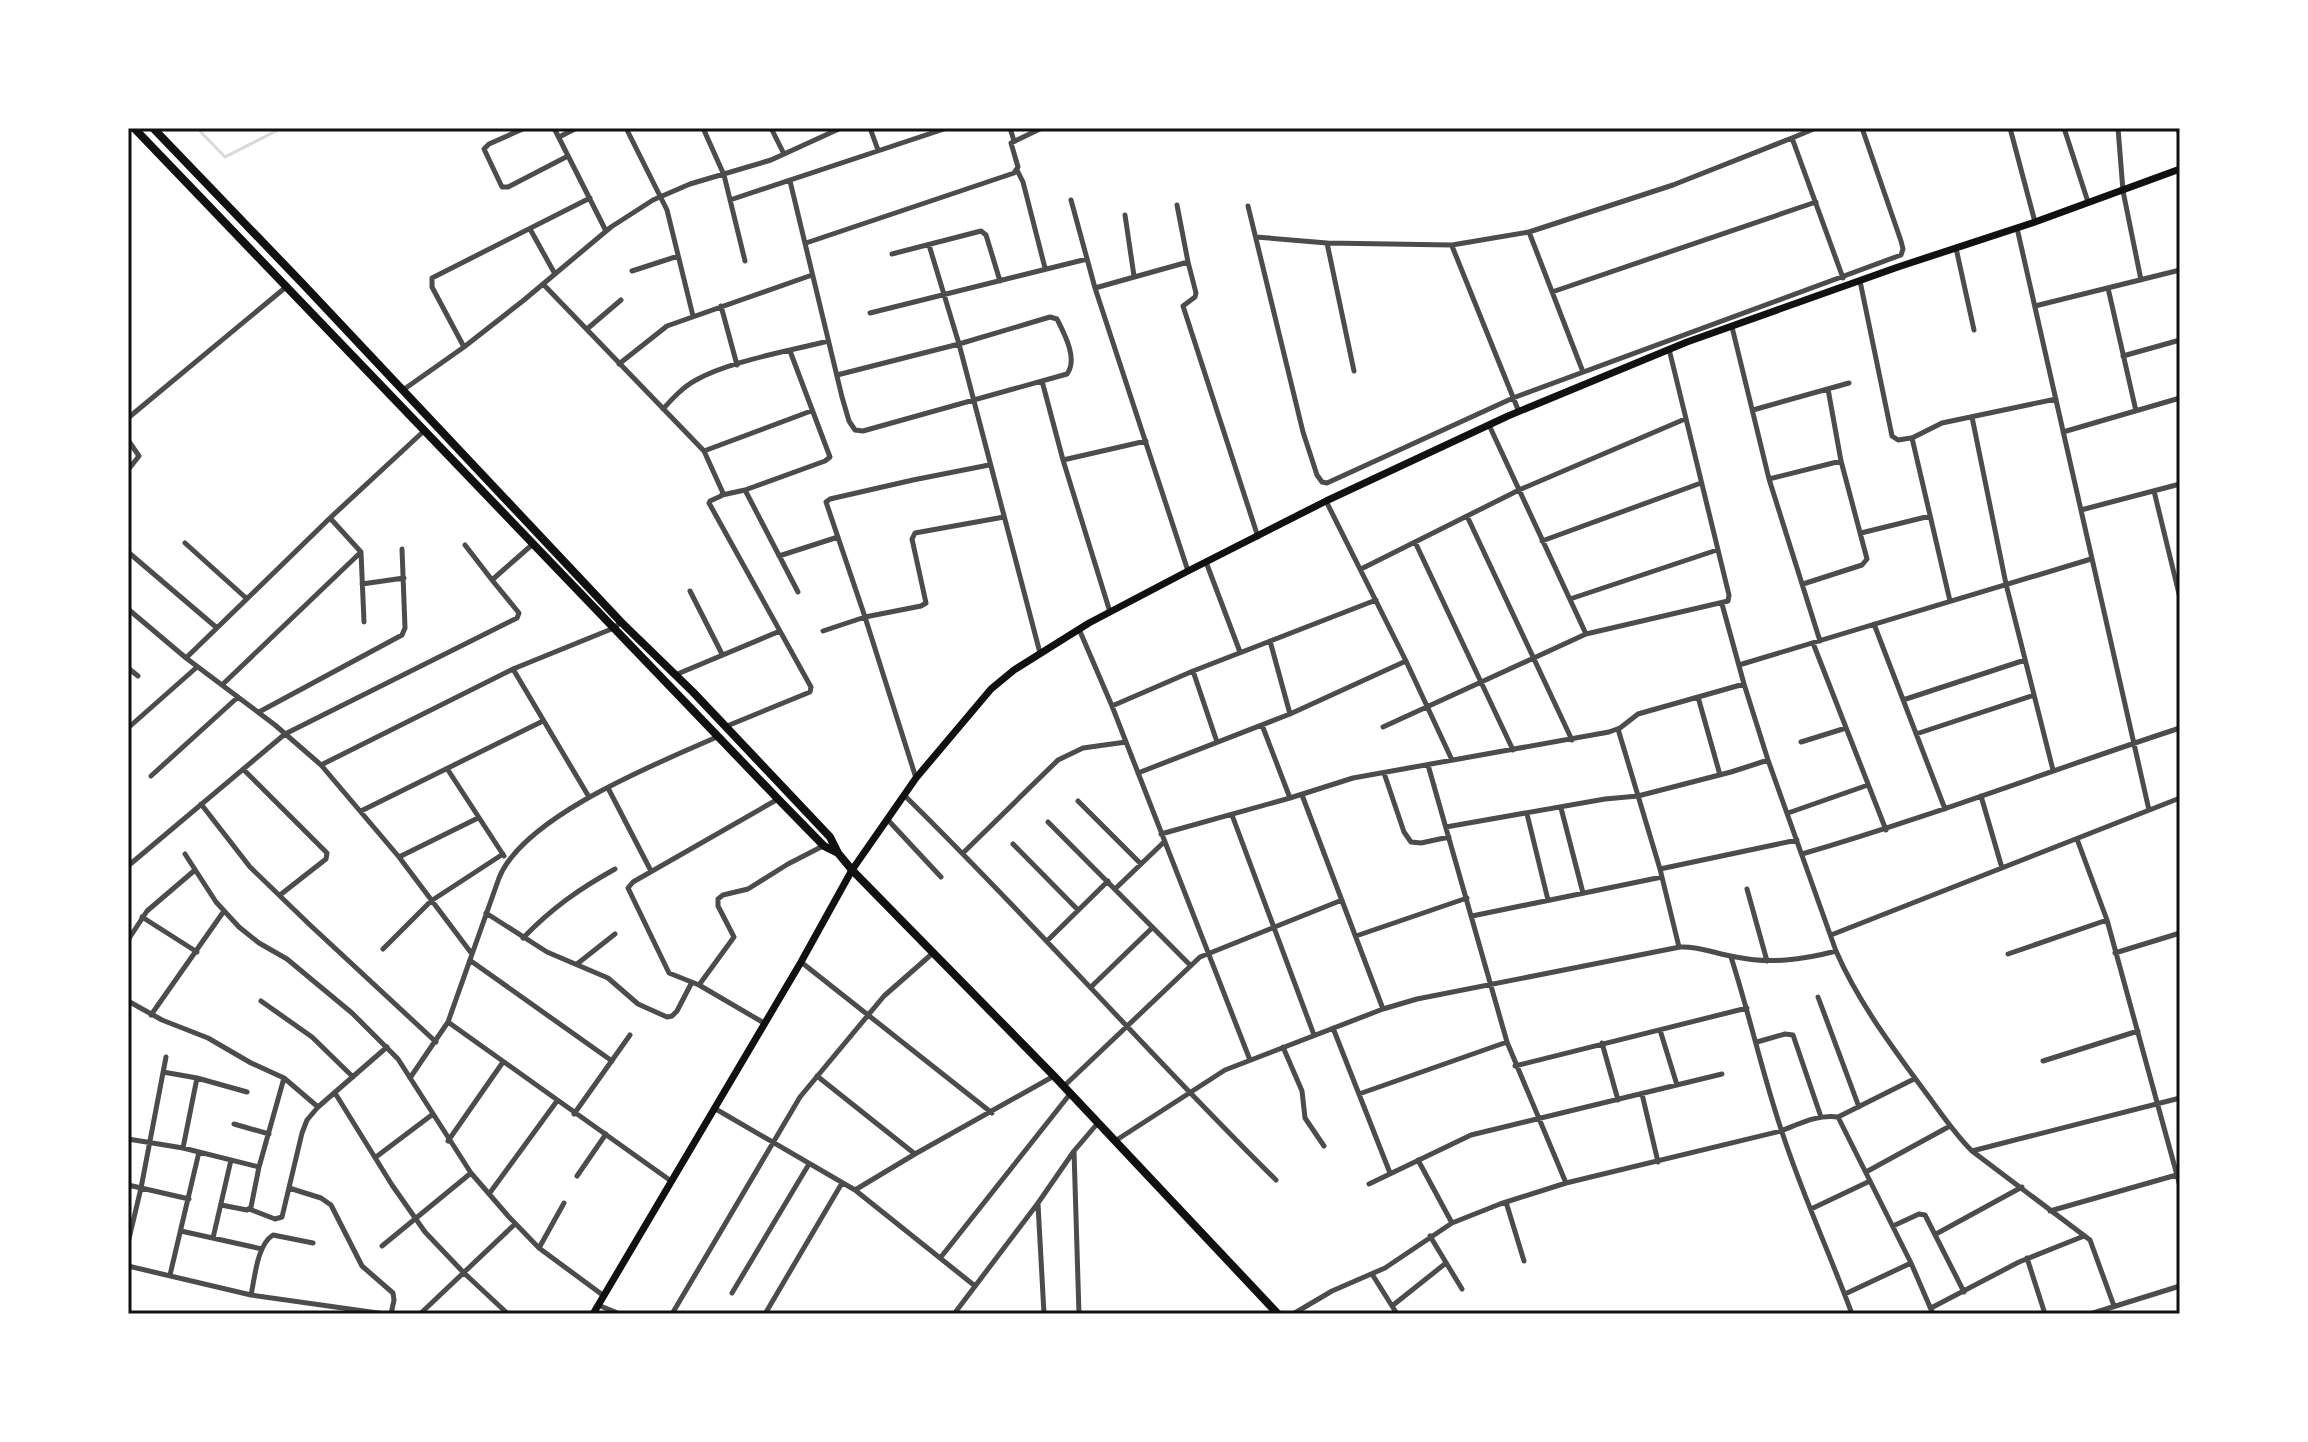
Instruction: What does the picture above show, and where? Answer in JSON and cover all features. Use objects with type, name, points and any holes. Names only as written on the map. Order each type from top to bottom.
[{"type":"highway","points":[[134,128],[533,544],[675,675],[726,727],[830,837],[852,870],[1054,1076],[1275,1313]]},
{"type":"highway","points":[[153,128],[403,390],[718,737],[824,846],[838,853]]},
{"type":"highway","points":[[290,290],[302,283]]},
{"type":"main road","points":[[593,1314],[601,1309],[604,1296],[852,870],[916,778],[991,689],[1014,670],[1079,629],[1188,571],[1326,501],[1519,412],[1669,349],[2180,169]]},
{"type":"street","points":[[525,128],[484,149],[502,187],[508,187],[568,156]]},
{"type":"street","points":[[554,128],[606,231]]},
{"type":"street","points":[[559,137],[577,128]]},
{"type":"street","points":[[626,128],[661,195],[670,220],[693,316]]},
{"type":"street","points":[[703,128],[724,175],[745,261]]},
{"type":"street","points":[[771,128],[784,154]]},
{"type":"street","points":[[403,390],[464,347],[606,231],[661,195],[784,154],[841,128]]},
{"type":"street","points":[[870,128],[878,150]]},
{"type":"street","points":[[730,200],[947,128]]},
{"type":"street","points":[[1010,128],[1014,141]]},
{"type":"street","points":[[1042,128],[1010,145],[1045,268]]},
{"type":"street","points":[[1256,237],[1327,243],[1452,245],[1529,232],[1673,185],[1816,128]]},
{"type":"street","points":[[1248,206],[1296,406],[1315,469],[1322,482],[1331,482],[1513,398],[1901,255],[1903,249],[1862,128]]},
{"type":"street","points":[[2010,128],[2035,222]]},
{"type":"street","points":[[2064,128],[2088,203]]},
{"type":"street","points":[[2118,128],[2123,191],[2141,280]]},
{"type":"street","points":[[2178,128],[2180,136]]},
{"type":"street","points":[[1792,138],[1846,286]]},
{"type":"street","points":[[806,243],[1017,170]]},
{"type":"street","points":[[790,181],[828,341],[849,421],[853,429],[859,431],[973,401],[1067,374],[1072,368],[1068,345],[1056,318],[1046,317],[959,344],[837,375]]},
{"type":"street","points":[[464,347],[432,287],[432,278],[590,198]]},
{"type":"street","points":[[1071,200],[1095,288],[1188,571]]},
{"type":"street","points":[[1552,292],[1816,202]]},
{"type":"street","points":[[1177,205],[1196,295],[1184,304],[1184,311],[1258,537]]},
{"type":"street","points":[[1125,215],[1134,276]]},
{"type":"street","points":[[2017,227],[2149,810]]},
{"type":"street","points":[[530,229],[555,274]]},
{"type":"street","points":[[892,254],[983,232],[1000,281]]},
{"type":"street","points":[[1529,232],[1583,372]]},
{"type":"street","points":[[1327,243],[1354,371]]},
{"type":"street","points":[[929,245],[959,344],[1040,653]]},
{"type":"street","points":[[1452,245],[1519,412]]},
{"type":"street","points":[[1956,248],[1974,330]]},
{"type":"street","points":[[632,271],[678,256]]},
{"type":"street","points":[[870,313],[1087,259]]},
{"type":"street","points":[[1095,288],[1188,262]]},
{"type":"street","points":[[2035,306],[2180,270]]},
{"type":"street","points":[[619,364],[663,328],[812,275]]},
{"type":"street","points":[[1860,281],[1892,436],[1898,440],[1921,435],[1942,423],[2056,399]]},
{"type":"street","points":[[543,284],[704,451],[722,495]]},
{"type":"street","points":[[2108,288],[2136,411]]},
{"type":"street","points":[[128,418],[290,290]]},
{"type":"street","points":[[587,329],[621,300]]},
{"type":"street","points":[[721,306],[737,365]]},
{"type":"street","points":[[1732,327],[1769,479],[1820,641]]},
{"type":"street","points":[[2123,356],[2180,340]]},
{"type":"street","points":[[663,409],[697,379],[828,341]]},
{"type":"street","points":[[1383,727],[1586,634],[1722,604],[1730,599],[1669,349]]},
{"type":"street","points":[[726,727],[811,690],[709,503],[722,495],[745,490],[829,458],[790,351]]},
{"type":"street","points":[[1042,381],[1090,554],[1110,612]]},
{"type":"street","points":[[1753,410],[1849,383]]},
{"type":"street","points":[[1803,584],[1866,563],[1841,461],[1828,389]]},
{"type":"street","points":[[2063,432],[2180,398]]},
{"type":"street","points":[[704,451],[811,411]]},
{"type":"street","points":[[1972,417],[2006,584],[2053,770]]},
{"type":"street","points":[[1361,569],[1519,490],[1685,419]]},
{"type":"street","points":[[1489,425],[1586,634]]},
{"type":"street","points":[[186,658],[425,430]]},
{"type":"street","points":[[1912,438],[1950,601]]},
{"type":"street","points":[[128,440],[139,456],[128,470]]},
{"type":"street","points":[[1063,460],[1146,441]]},
{"type":"street","points":[[1769,479],[1841,461]]},
{"type":"street","points":[[916,778],[826,504],[828,500],[989,465]]},
{"type":"street","points":[[1542,541],[1701,483]]},
{"type":"street","points":[[2081,510],[2180,484]]},
{"type":"street","points":[[745,490],[798,592]]},
{"type":"street","points":[[2154,491],[2180,598]]},
{"type":"street","points":[[1326,501],[1452,760]]},
{"type":"street","points":[[1467,516],[1573,740]]},
{"type":"street","points":[[1861,533],[1930,516]]},
{"type":"street","points":[[823,631],[865,617],[927,603],[913,534],[1004,517]]},
{"type":"street","points":[[330,518],[361,552],[364,622]]},
{"type":"street","points":[[779,556],[838,537]]},
{"type":"street","points":[[1415,542],[1513,750]]},
{"type":"street","points":[[185,543],[246,598]]},
{"type":"street","points":[[492,580],[533,544]]},
{"type":"street","points":[[128,866],[285,734],[517,618],[519,613],[465,545]]},
{"type":"street","points":[[259,712],[400,637],[405,628],[402,549]]},
{"type":"street","points":[[1570,599],[1717,550]]},
{"type":"street","points":[[128,552],[217,628]]},
{"type":"street","points":[[222,685],[361,552]]},
{"type":"street","points":[[1739,665],[2091,559]]},
{"type":"street","points":[[1206,562],[1240,652]]},
{"type":"street","points":[[362,584],[404,578]]},
{"type":"street","points":[[690,591],[722,654]]},
{"type":"street","points":[[1112,706],[1240,652],[1376,600]]},
{"type":"street","points":[[1722,604],[1768,760],[1836,951],[1850,981],[1915,1079],[1972,1151],[2085,1236],[2094,1247],[2114,1306]]},
{"type":"street","points":[[128,609],[321,765],[399,857],[472,957],[612,1061]]},
{"type":"street","points":[[1874,624],[1945,809]]},
{"type":"street","points":[[321,765],[513,669],[618,625]]},
{"type":"street","points":[[1079,629],[1250,1060]]},
{"type":"street","points":[[675,675],[780,631]]},
{"type":"street","points":[[1270,641],[1290,714]]},
{"type":"street","points":[[1813,643],[1886,830]]},
{"type":"street","points":[[1903,700],[2025,660]]},
{"type":"street","points":[[1138,773],[1290,714],[1406,661]]},
{"type":"street","points":[[128,728],[197,667]]},
{"type":"street","points":[[128,668],[138,676]]},
{"type":"street","points":[[513,669],[589,797]]},
{"type":"street","points":[[1193,671],[1217,742]]},
{"type":"street","points":[[1161,834],[1353,778],[1573,740],[1618,729],[1635,715],[1744,684]]},
{"type":"street","points":[[1916,734],[2034,695]]},
{"type":"street","points":[[151,776],[238,697]]},
{"type":"street","points":[[1698,697],[1720,775]]},
{"type":"street","points":[[361,811],[543,721]]},
{"type":"street","points":[[1262,725],[1290,798]]},
{"type":"street","points":[[1801,742],[1846,728]]},
{"type":"street","points":[[1802,854],[1886,830],[2180,728]]},
{"type":"street","points":[[1618,729],[1680,947]]},
{"type":"street","points":[[383,949],[431,901],[505,857],[568,810],[589,797],[718,737]]},
{"type":"street","points":[[963,853],[1058,760],[1083,748],[1126,742]]},
{"type":"street","points":[[1446,827],[1638,796],[1768,760]]},
{"type":"street","points":[[1428,765],[1507,1042],[1566,1183]]},
{"type":"street","points":[[243,769],[327,853],[324,861],[280,895]]},
{"type":"street","points":[[448,770],[505,857]]},
{"type":"street","points":[[1384,773],[1404,832],[1411,842],[1449,837]]},
{"type":"street","points":[[1788,813],[1868,785]]},
{"type":"street","points":[[608,788],[651,871]]},
{"type":"street","points":[[903,795],[963,853],[1276,1180]]},
{"type":"street","points":[[1302,795],[1383,1009]]},
{"type":"street","points":[[1981,796],[2002,868]]},
{"type":"street","points":[[1831,935],[2180,798]]},
{"type":"street","points":[[764,1023],[699,985],[672,975],[666,969],[628,888],[651,871],[778,799]]},
{"type":"street","points":[[1078,801],[1141,864]]},
{"type":"street","points":[[201,804],[250,867],[436,1042]]},
{"type":"street","points":[[1561,808],[1583,893]]},
{"type":"street","points":[[1527,814],[1548,900]]},
{"type":"street","points":[[1232,815],[1314,1035]]},
{"type":"street","points":[[399,857],[478,818]]},
{"type":"street","points":[[887,818],[941,877]]},
{"type":"street","points":[[1048,822],[1190,965]]},
{"type":"street","points":[[2077,839],[2107,920],[2180,1186]]},
{"type":"street","points":[[1660,869],[1797,840]]},
{"type":"street","points":[[1115,889],[1164,842]]},
{"type":"street","points":[[1013,844],[1078,910]]},
{"type":"street","points":[[699,985],[734,937],[718,906],[718,899],[748,889],[824,846]]},
{"type":"street","points":[[185,854],[224,911],[259,943],[287,959],[352,1013],[387,1047],[471,1173],[515,1224],[539,1248],[604,1296]]},
{"type":"street","points":[[410,1078],[448,1022],[505,857]]},
{"type":"street","points":[[523,938],[579,889],[615,869]]},
{"type":"street","points":[[128,940],[154,904],[195,870]]},
{"type":"street","points":[[1472,916],[1662,877]]},
{"type":"street","points":[[1047,941],[1108,881]]},
{"type":"street","points":[[1747,889],[1767,961]]},
{"type":"street","points":[[1356,936],[1467,898]]},
{"type":"street","points":[[941,1257],[1067,1091],[1190,965],[1208,952],[1342,900]]},
{"type":"street","points":[[151,1015],[224,911]]},
{"type":"street","points":[[486,913],[547,952],[608,978],[638,1004],[667,1017],[677,1011],[692,982]]},
{"type":"street","points":[[142,917],[197,952]]},
{"type":"street","points":[[2008,954],[2107,920]]},
{"type":"street","points":[[1091,987],[1152,928]]},
{"type":"street","points":[[2115,953],[2180,933]]},
{"type":"street","points":[[576,965],[615,934]]},
{"type":"street","points":[[1114,1141],[1225,1070],[1383,1009],[1439,994],[1680,947],[1703,948],[1767,961],[1804,959],[1836,951]]},
{"type":"street","points":[[672,1314],[792,1109],[868,1013],[933,953]]},
{"type":"street","points":[[1731,956],[1781,1131],[1852,1314]]},
{"type":"street","points":[[801,962],[992,1113]]},
{"type":"street","points":[[1818,997],[1859,1107]]},
{"type":"street","points":[[128,1001],[284,1078],[318,1107]]},
{"type":"street","points":[[261,1001],[312,1037],[353,1077]]},
{"type":"street","points":[[1515,1066],[1747,1008]]},
{"type":"street","points":[[448,1022],[671,1181]]},
{"type":"street","points":[[1333,1028],[1390,1173]]},
{"type":"street","points":[[1660,1030],[1677,1085]]},
{"type":"street","points":[[2043,1061],[2138,1031]]},
{"type":"street","points":[[1757,1042],[1785,1034],[1793,1035],[1821,1117]]},
{"type":"street","points":[[574,1114],[630,1035]]},
{"type":"street","points":[[1359,1094],[1507,1042]]},
{"type":"street","points":[[1602,1043],[1618,1100]]},
{"type":"street","points":[[221,1205],[281,1218],[304,1127],[318,1107],[387,1047]]},
{"type":"street","points":[[1283,1047],[1302,1091],[1305,1118],[1324,1146]]},
{"type":"street","points":[[128,1243],[166,1057]]},
{"type":"street","points":[[448,1141],[503,1062]]},
{"type":"street","points":[[163,1072],[247,1092]]},
{"type":"street","points":[[1369,1184],[1471,1135],[1722,1074]]},
{"type":"street","points":[[817,1076],[915,1154]]},
{"type":"street","points":[[855,1190],[1054,1076]]},
{"type":"street","points":[[183,1148],[197,1078]]},
{"type":"street","points":[[249,1209],[284,1078]]},
{"type":"street","points":[[1293,1314],[1322,1296],[1389,1265],[1452,1223],[1506,1202],[1566,1183],[1781,1131],[1821,1117],[1838,1117],[1915,1079]]},
{"type":"street","points":[[335,1093],[416,1220],[463,1272],[508,1314]]},
{"type":"street","points":[[1642,1094],[1658,1162]]},
{"type":"street","points":[[1972,1151],[2180,1098]]},
{"type":"street","points":[[489,1194],[557,1101]]},
{"type":"street","points":[[714,1107],[855,1190],[975,1286]]},
{"type":"street","points":[[376,1157],[433,1114]]},
{"type":"street","points":[[1838,1117],[1932,1311],[2027,1258],[2085,1236]]},
{"type":"street","points":[[234,1124],[269,1134]]},
{"type":"street","points":[[954,1314],[1097,1124]]},
{"type":"street","points":[[1866,1172],[1950,1126]]},
{"type":"street","points":[[577,1176],[606,1134]]},
{"type":"street","points":[[128,1139],[183,1148],[259,1167]]},
{"type":"street","points":[[1074,1151],[1079,1314]]},
{"type":"street","points":[[170,1275],[199,1152]]},
{"type":"street","points":[[213,1238],[231,1160]]},
{"type":"street","points":[[1418,1160],[1452,1223]]},
{"type":"street","points":[[732,1293],[809,1164]]},
{"type":"street","points":[[382,1246],[471,1173]]},
{"type":"street","points":[[2050,1211],[2178,1175]]},
{"type":"street","points":[[1811,1209],[1870,1181]]},
{"type":"street","points":[[765,1314],[842,1183]]},
{"type":"street","points":[[128,1185],[189,1199]]},
{"type":"street","points":[[1936,1234],[2022,1187]]},
{"type":"street","points":[[289,1188],[321,1198],[331,1205],[360,1263],[393,1293],[391,1314]]},
{"type":"street","points":[[1506,1202],[1524,1261]]},
{"type":"street","points":[[539,1248],[564,1203]]},
{"type":"street","points":[[1038,1203],[1044,1314]]},
{"type":"street","points":[[1893,1226],[1923,1213],[1964,1292]]},
{"type":"street","points":[[420,1314],[515,1224]]},
{"type":"street","points":[[181,1231],[262,1249]]},
{"type":"street","points":[[251,1295],[266,1239],[273,1235],[313,1243]]},
{"type":"street","points":[[1430,1236],[1462,1289]]},
{"type":"street","points":[[2027,1258],[2045,1314]]},
{"type":"street","points":[[1392,1306],[1446,1263]]},
{"type":"street","points":[[1845,1294],[1911,1263]]},
{"type":"street","points":[[128,1266],[251,1295],[385,1314]]},
{"type":"street","points":[[1372,1274],[1397,1314]]},
{"type":"street","points":[[2090,1314],[2180,1286]]},
{"type":"street","points":[[601,1309],[620,1314]]},
{"type":"waterway","points":[[197,128],[225,157],[282,128]]}]
